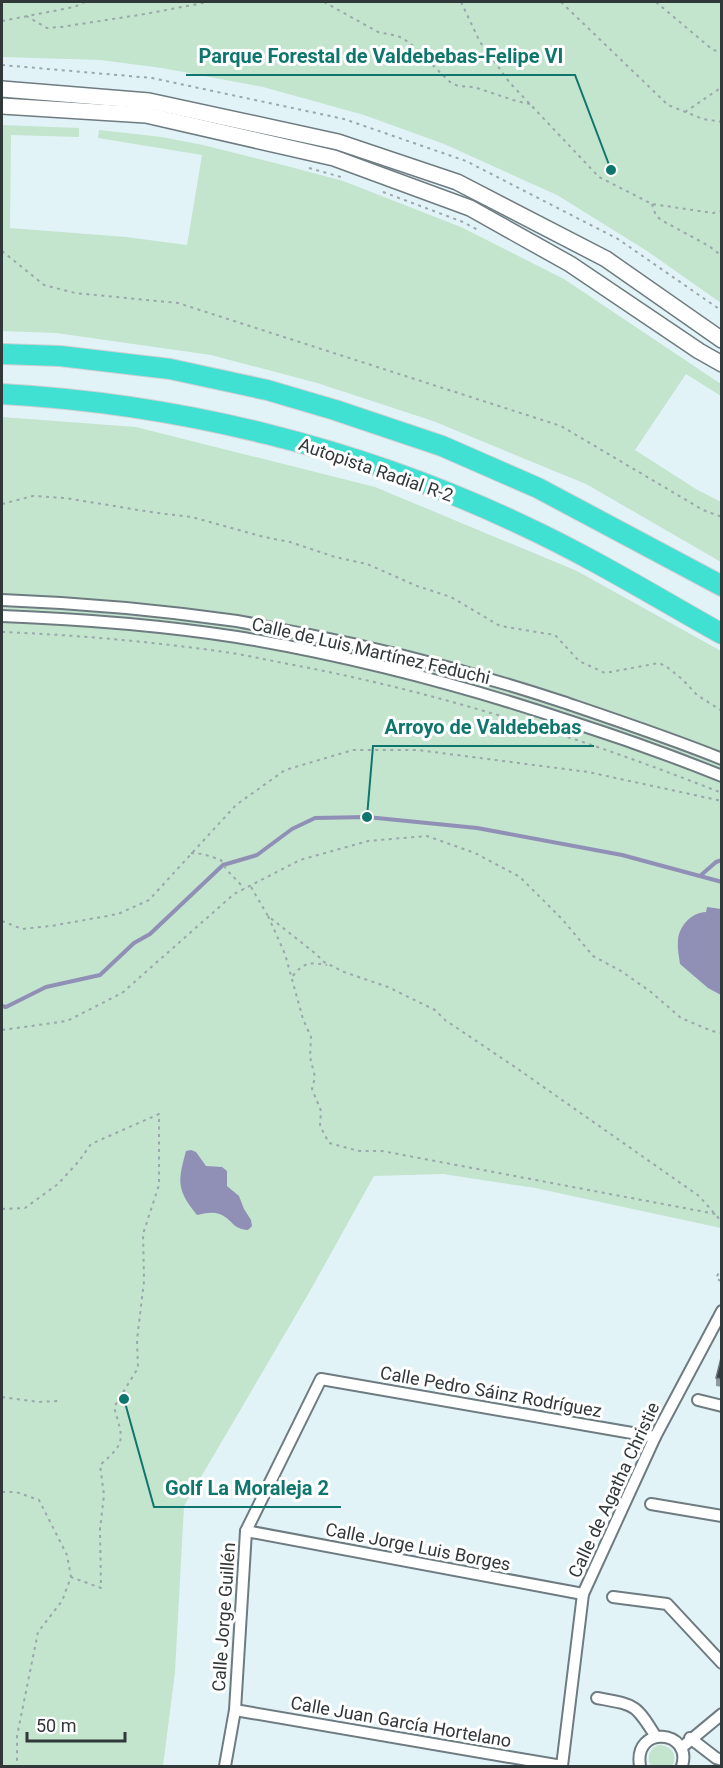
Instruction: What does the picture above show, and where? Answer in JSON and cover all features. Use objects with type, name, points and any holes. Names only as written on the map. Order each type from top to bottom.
[{"type":"highway","points":[[2,354],[60,356],[170,369],[267,390],[335,410],[442,446],[538,488],[722,586]]},
{"type":"highway","name":"Autopista Radial R-2","points":[[2,394],[110,404],[209,421],[347,456],[423,482],[523,525],[722,634]]},
{"type":"street","points":[[2,89],[149,101],[338,142],[457,182],[606,259],[722,340]]},
{"type":"street","points":[[2,106],[146,115],[334,158],[470,208],[570,264],[722,364]]},
{"type":"street","name":"Calle de Luis Martínez Feduchi","points":[[2,600],[160,612],[239,622],[342,642],[424,661],[515,687],[607,717],[722,759]]},
{"type":"street","name":"Calle de Luis Martínez Feduchi","points":[[2,616],[50,618],[236,637],[339,657],[420,676],[511,702],[623,739],[722,776]]},
{"type":"street","name":"Calle de Agatha Christie","points":[[562,1767],[583,1594],[655,1437],[722,1311]]},
{"type":"street","name":"Calle Pedro Sáinz Rodríguez","points":[[321,1379],[655,1437]]},
{"type":"street","name":"Calle Jorge Guillén","points":[[225,1767],[235,1710],[246,1532],[321,1379]]},
{"type":"street","points":[[698,1401],[722,1406]]},
{"type":"street","points":[[651,1504],[722,1516]]},
{"type":"street","name":"Calle Jorge Luis Borges","points":[[246,1532],[583,1594]]},
{"type":"street","points":[[613,1597],[667,1604],[722,1663]]},
{"type":"street","points":[[597,1698],[630,1704],[643,1716],[656,1737]]},
{"type":"street","name":"Calle Juan García Hortelano","points":[[235,1710],[562,1767]]},
{"type":"street","points":[[681,1748],[690,1738],[722,1714]]},
{"type":"street","points":[[640,1767],[639,1759],[643,1745],[656,1737],[670,1738],[681,1748],[684,1755],[682,1767]]},
{"type":"street","points":[[690,1738],[722,1760]]},
{"type":"path","points":[[2,21],[74,7],[85,2]]},
{"type":"path","points":[[26,16],[47,28],[61,27],[207,2]]},
{"type":"path","points":[[324,2],[378,32],[398,36],[410,43],[450,82],[458,86],[474,87],[530,104]]},
{"type":"path","points":[[461,2],[480,42],[510,83],[599,177],[652,204],[713,213],[722,211]]},
{"type":"path","points":[[561,2],[668,105],[703,119],[722,122]]},
{"type":"path","points":[[656,2],[713,50],[722,52]]},
{"type":"path","points":[[685,112],[722,87]]},
{"type":"path","points":[[309,168],[343,177]]},
{"type":"path","points":[[376,190],[463,222],[482,232]]},
{"type":"path","points":[[652,204],[656,216],[709,246],[722,256]]},
{"type":"path","points":[[2,251],[44,285],[75,293],[178,303],[561,426],[703,510],[722,517]]},
{"type":"path","points":[[2,504],[33,496],[65,498],[192,518],[367,564],[417,586],[451,597],[500,626],[555,635],[579,661],[605,673],[659,663],[667,667],[697,695],[722,711]]},
{"type":"path","points":[[2,632],[145,642],[234,654],[335,673],[506,717],[597,747],[722,793]]},
{"type":"path","points":[[2,921],[22,928],[51,926],[118,914],[149,900],[236,805],[285,770],[353,750],[418,750],[588,772],[722,801]]},
{"type":"path","points":[[2,1030],[67,1021],[122,993],[234,894],[300,860],[368,841],[427,836],[475,854],[520,877],[562,919],[593,956],[621,971],[651,992],[681,1018],[712,1032],[722,1033]]},
{"type":"path","points":[[191,853],[221,860],[227,873],[238,880],[244,889]]},
{"type":"path","points":[[251,886],[285,954],[303,1019],[311,1036],[310,1058],[315,1077],[312,1089],[321,1111],[320,1126],[329,1143],[359,1151],[382,1151],[716,1214]]},
{"type":"path","points":[[268,916],[330,965],[388,987],[435,1010],[445,1020],[515,1066],[699,1196],[722,1222]]},
{"type":"path","points":[[292,977],[299,967],[313,963],[330,965]]},
{"type":"path","points":[[2,1209],[25,1208],[58,1184],[91,1144],[159,1114],[159,1185],[143,1234],[144,1281],[137,1340],[138,1368],[114,1407],[122,1435],[117,1451],[100,1465],[104,1495],[100,1529],[101,1588],[70,1577]]},
{"type":"path","points":[[722,1267],[716,1278],[722,1282]]},
{"type":"path","points":[[2,1396],[39,1402],[59,1401]]},
{"type":"path","points":[[2,1492],[16,1492],[39,1500],[67,1555],[70,1577],[62,1601],[38,1632],[17,1736],[17,1767]]},
{"type":"green space","points":[[2,2],[721,2],[721,303],[647,251],[557,195],[444,144],[364,115],[263,87],[162,68],[100,60],[2,57]]},
{"type":"green space","points":[[2,125],[79,128],[79,137],[11,135],[10,228],[126,237],[187,245],[202,155],[98,138],[99,130],[162,137],[203,145],[343,181],[461,227],[564,279],[721,384],[721,396],[686,374],[635,450],[696,489],[721,502],[721,562],[586,484],[433,421],[317,383],[211,355],[56,333],[2,331]]},
{"type":"green space","points":[[2,417],[136,427],[375,487],[577,571],[721,651],[721,1228],[535,1188],[443,1174],[374,1176],[310,1291],[184,1506],[175,1672],[163,1766],[2,1766]]},
{"type":"green space","points":[[658,1745],[663,1745],[672,1751],[674,1762],[672,1766],[651,1766],[649,1754]]},
{"type":"water","points":[[707,907],[721,909],[721,995],[708,988],[680,964],[678,952],[681,930],[691,917],[706,912]]},
{"type":"water","points":[[186,1151],[196,1152],[206,1166],[222,1167],[227,1171],[227,1186],[239,1196],[251,1220],[252,1226],[248,1230],[236,1226],[219,1214],[197,1215],[190,1206],[182,1191],[180,1178]]},
{"type":"building","points":[[722,1358],[722,1379],[716,1378]]},
{"type":"waterway","points":[[2,1006],[6,1007],[46,987],[100,975],[134,943],[150,934],[223,865],[257,855],[292,829],[315,818],[367,817],[477,828],[622,855],[722,882]]},
{"type":"waterway","points":[[700,876],[716,862],[722,860]]},
{"type":"place","name":"Parque Forestal de Valdebebas-Felipe VI","points":[[611,170]]},
{"type":"place","name":"Arroyo de Valdebebas","points":[[367,817]]},
{"type":"place","name":"Golf La Moraleja 2","points":[[124,1399]]}]
